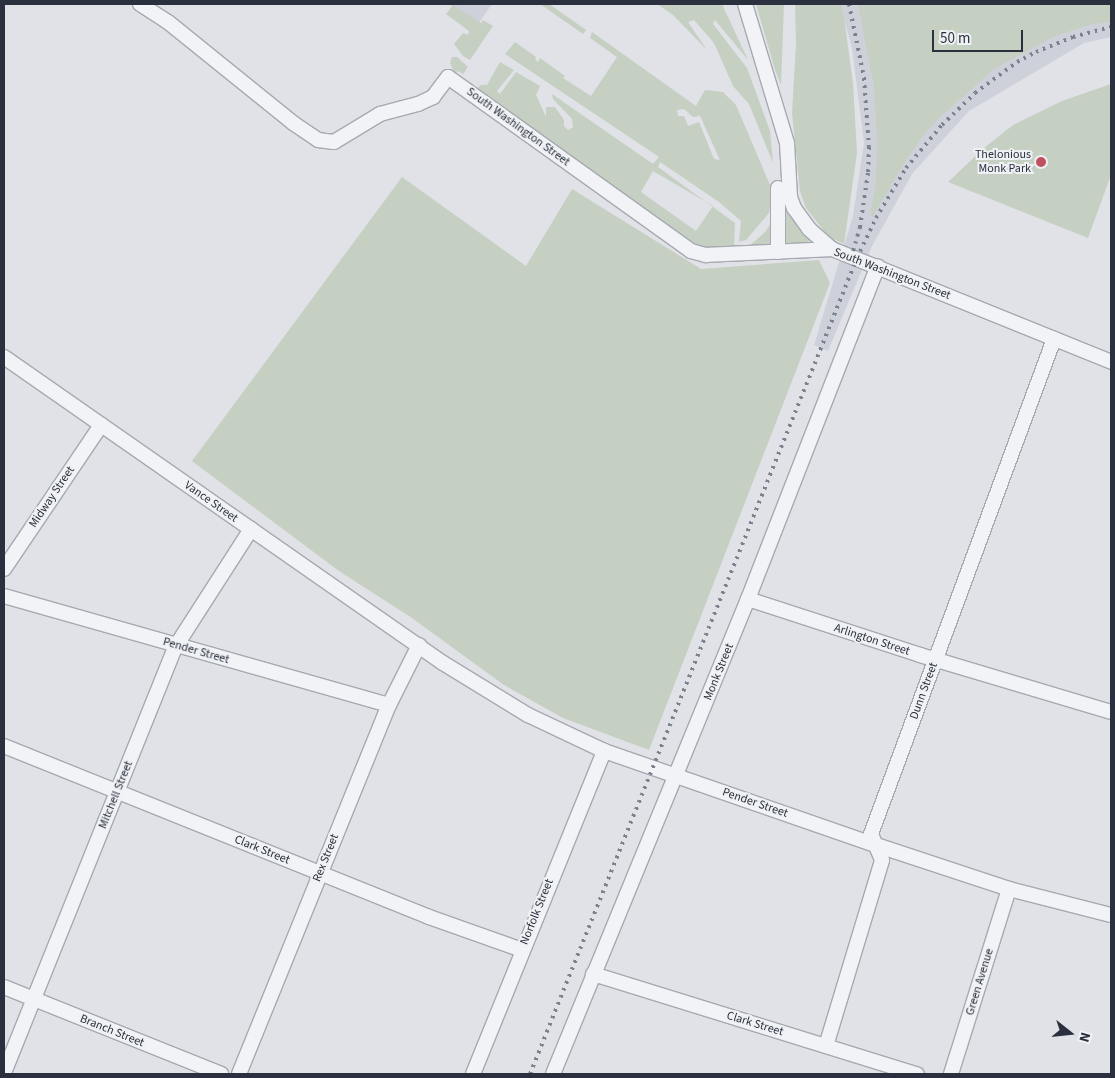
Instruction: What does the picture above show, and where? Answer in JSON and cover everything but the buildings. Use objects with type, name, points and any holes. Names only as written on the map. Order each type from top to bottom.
[{"type":"street","name":"South Washington Street","points":[[140,4],[168,22],[292,123],[318,140],[334,142],[380,114],[418,104],[433,97],[448,77],[691,251],[706,255],[832,249],[878,266],[1111,362]]},
{"type":"street","points":[[745,4],[787,142],[790,196],[794,208],[809,229],[832,249]]},
{"type":"street","points":[[778,188],[778,252]]},
{"type":"street","name":"Monk Street","points":[[553,1074],[748,599],[878,266]]},
{"type":"street","name":"Dunn Street","points":[[826,1046],[882,860],[871,834],[1054,339]]},
{"type":"street","name":"Vance Street","points":[[4,357],[419,645]]},
{"type":"street","name":"Midway Street","points":[[4,569],[100,425]]},
{"type":"street","name":"Mitchell Street","points":[[4,1073],[176,646],[251,529]]},
{"type":"street","name":"Pender Street","points":[[4,596],[389,705]]},
{"type":"street","name":"Arlington Street","points":[[748,599],[1045,694],[1111,712]]},
{"type":"street","name":"Rex Street","points":[[239,1074],[319,873],[389,705],[419,645]]},
{"type":"street","name":"Pender Street","points":[[419,645],[520,711],[604,751],[1009,889],[1111,915]]},
{"type":"street","name":"Clark Street","points":[[4,746],[429,917],[522,950]]},
{"type":"street","name":"Norfolk Street","points":[[473,1074],[604,751]]},
{"type":"street","name":"Green Avenue","points":[[951,1074],[1009,889]]},
{"type":"street","name":"Clark Street","points":[[593,974],[918,1074]]},
{"type":"street","name":"Branch Street","points":[[4,987],[221,1074]]},
{"type":"shaded area","points":[[449,4],[492,4],[478,24]]},
{"type":"shaded area","points":[[840,4],[1111,4],[1111,37],[1084,43],[969,111],[912,174],[872,246],[828,351],[814,345],[853,216],[864,143],[852,48]]},
{"type":"green space","points":[[540,4],[549,4],[586,30],[583,34]]},
{"type":"green space","points":[[657,4],[722,4],[748,60],[715,20],[713,24],[747,68],[770,131],[773,163],[749,104],[733,86],[714,43],[694,20],[688,22],[707,50],[673,15]]},
{"type":"green space","points":[[756,4],[784,4],[781,85],[775,70]]},
{"type":"green space","points":[[795,4],[841,4],[844,17],[853,83],[857,153],[844,244],[833,239],[824,231],[806,208],[800,191],[792,113],[796,44]]},
{"type":"green space","points":[[858,4],[1111,4],[1111,22],[1092,24],[1055,36],[994,69],[939,118],[922,137],[873,216],[870,215],[876,183],[877,139],[874,87]]},
{"type":"green space","points":[[453,5],[481,23],[483,20],[493,26],[470,60],[463,56],[454,44],[463,33],[468,35],[469,31],[446,14]]},
{"type":"green space","points":[[592,32],[696,106],[705,90],[723,92],[736,105],[773,192],[769,213],[746,240],[739,242],[741,221],[719,202],[660,162],[658,167],[706,202],[653,171],[641,192],[696,231],[713,207],[735,223],[734,247],[709,249],[696,244],[480,94],[477,88],[481,85],[487,85],[500,62],[514,70],[497,91],[500,94],[516,72],[540,86],[536,95],[546,117],[546,107],[555,107],[564,120],[564,126],[568,130],[573,127],[572,119],[553,99],[552,94],[653,164],[659,157],[505,54],[515,42],[536,57],[535,59],[538,62],[540,58],[565,76],[563,78],[591,96],[617,57],[590,38]],"holes":[[[684,109],[693,117],[700,116],[720,160],[714,159],[699,122],[688,126],[684,116],[678,116],[677,110]]]},
{"type":"green space","points":[[452,57],[457,57],[468,67],[463,74],[458,71],[455,74],[450,63]]},
{"type":"green space","name":"Thelonious Monk Park","points":[[1111,84],[1111,175],[1088,238],[948,182],[984,148],[1013,125],[1062,101]]},
{"type":"green space","points":[[402,177],[526,266],[572,189],[701,269],[819,260],[830,283],[649,750],[563,718],[504,685],[412,618],[339,571],[192,461]]},
{"type":"green space","points":[[783,203],[810,241],[808,244],[785,245]]},
{"type":"green space","points":[[773,220],[773,247],[747,248],[765,232]]},
{"type":"railway","points":[[849,4],[864,78],[869,147],[868,173],[860,227],[851,259]]},
{"type":"railway","points":[[530,1074],[857,258],[876,218],[906,168],[942,125],[975,93],[1017,62],[1036,52],[1073,37],[1111,27]]},
{"type":"place","name":"Thelonious Monk Park","points":[[1041,162]]}]
